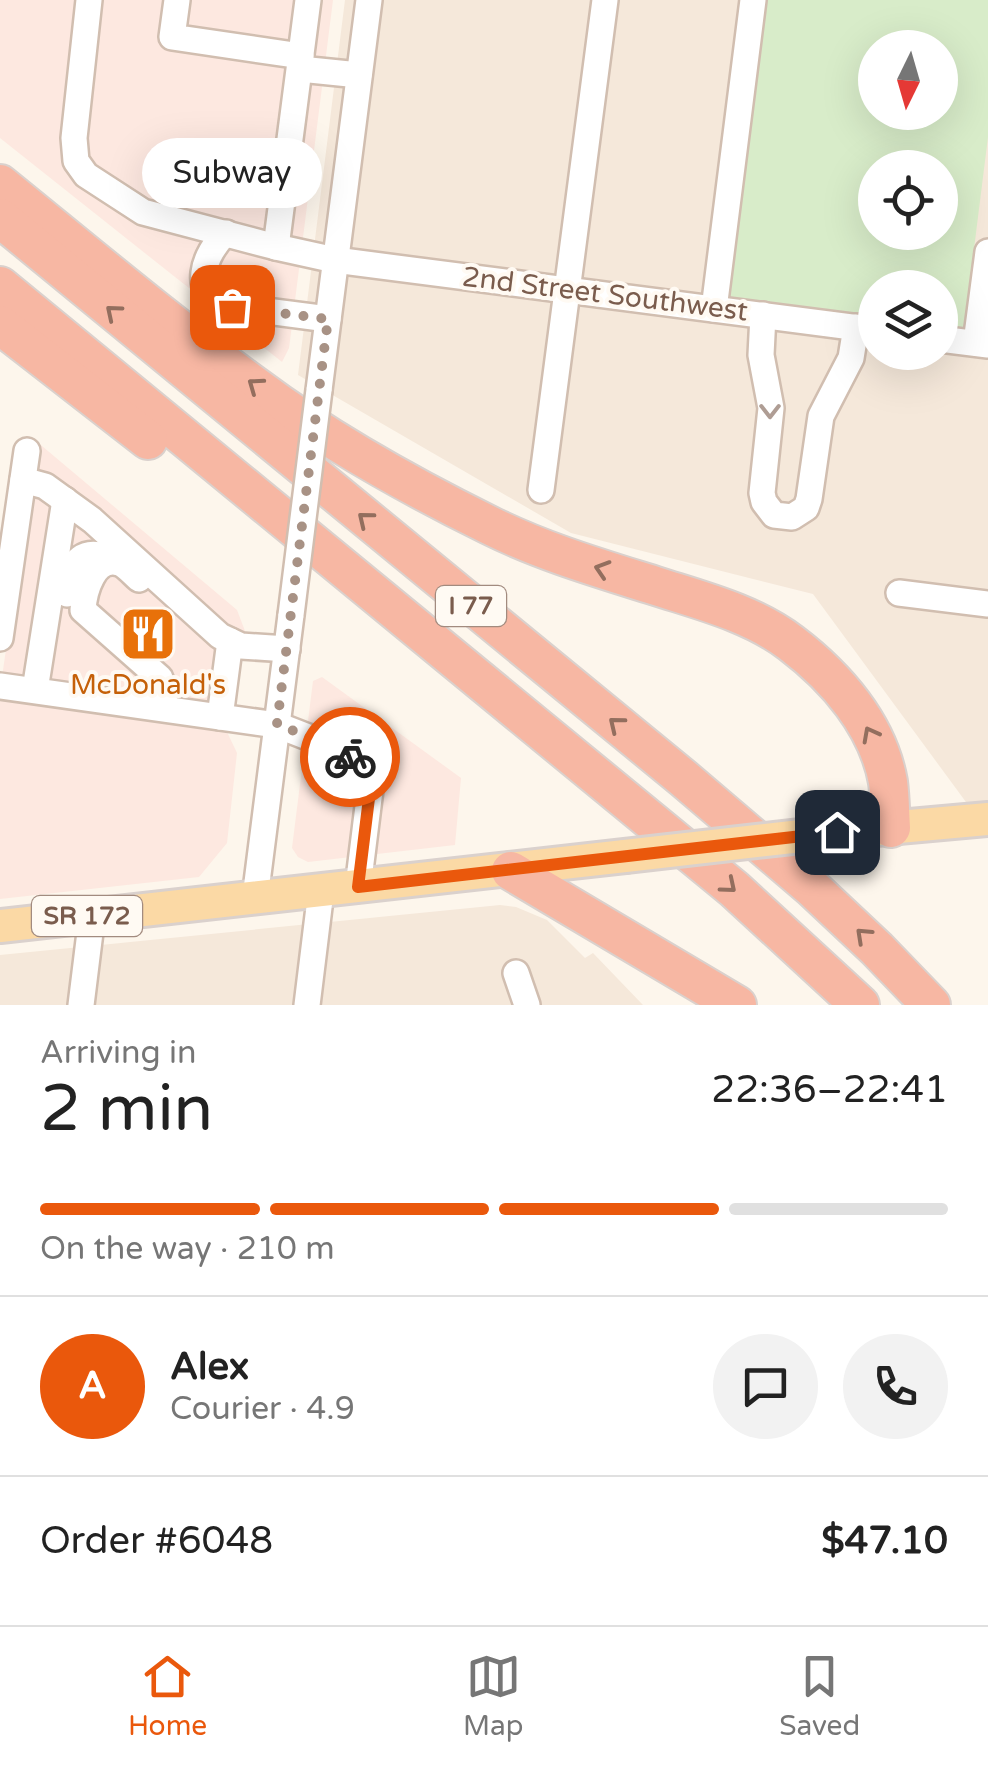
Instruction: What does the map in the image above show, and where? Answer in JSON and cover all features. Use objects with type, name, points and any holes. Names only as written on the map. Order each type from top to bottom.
[{"type":"highway","points":[[0,184],[257,388],[361,456],[493,527],[578,562],[722,608],[787,640],[841,688],[864,722],[878,748],[888,781],[891,828]]},
{"type":"highway","name":"I 77","points":[[0,218],[683,778],[811,887],[932,1005]]},
{"type":"highway","name":"I 77","points":[[0,286],[734,889],[860,1005]]},
{"type":"highway","points":[[0,325],[268,533],[465,667]]},
{"type":"highway","points":[[510,870],[737,1005]]},
{"type":"main road","name":"SR 172","points":[[0,926],[810,835],[988,819]]},
{"type":"street","name":"2nd Street Southwest","points":[[89,0],[75,155],[86,175],[143,212],[335,260],[858,327]]},
{"type":"street","points":[[177,0],[172,37],[359,75]]},
{"type":"street","points":[[276,247],[308,0]]},
{"type":"street","points":[[255,898],[369,0]]},
{"type":"street","points":[[541,490],[605,0]]},
{"type":"street","points":[[714,309],[753,0]]},
{"type":"street","points":[[226,233],[210,251],[204,269],[206,286],[214,301],[328,319]]},
{"type":"street","points":[[982,344],[988,252]]},
{"type":"street","points":[[762,315],[761,355],[771,415],[762,493],[768,509],[783,518],[792,518],[806,508],[821,416],[858,344]]},
{"type":"street","points":[[0,638],[27,451]]},
{"type":"street","points":[[23,480],[45,486],[92,520],[225,639]]},
{"type":"street","points":[[34,690],[65,500]]},
{"type":"street","points":[[164,703],[160,678],[83,610],[96,569],[108,563],[120,563],[189,622],[241,646],[287,649]]},
{"type":"street","points":[[899,593],[988,604]]},
{"type":"street","points":[[220,717],[225,639]]},
{"type":"street","points":[[0,686],[277,724],[363,764],[371,782],[358,887]]},
{"type":"street","points":[[307,1005],[321,891]]},
{"type":"street","points":[[81,1005],[92,916]]},
{"type":"street","points":[[516,972],[527,1005]]},
{"type":"shaded area","points":[[0,0],[333,0],[289,348],[282,362],[0,138]]},
{"type":"shaded area","points":[[345,0],[988,0],[988,832],[813,594],[571,533],[298,375]]},
{"type":"shaded area","points":[[36,441],[237,610],[245,631],[227,732],[237,753],[227,843],[199,877],[0,899],[0,691]]},
{"type":"shaded area","points":[[322,677],[461,778],[455,845],[308,862],[298,857],[292,848],[313,681]]},
{"type":"shaded area","points":[[500,905],[547,920],[585,958],[593,953],[643,1005],[0,1005],[0,955]]},
{"type":"green space","points":[[766,0],[988,0],[988,137],[964,329],[958,328],[958,270],[858,270],[858,316],[729,300]]},
{"type":"way so far","points":[[232,307],[328,319],[277,724],[350,757]]},
{"type":"place","name":"Subway","points":[[232,307]]},
{"type":"place","name":"McDonald's","points":[[148,634]]},
{"type":"route","points":[[350,757],[363,764],[371,782],[358,887],[837,832]]}]
